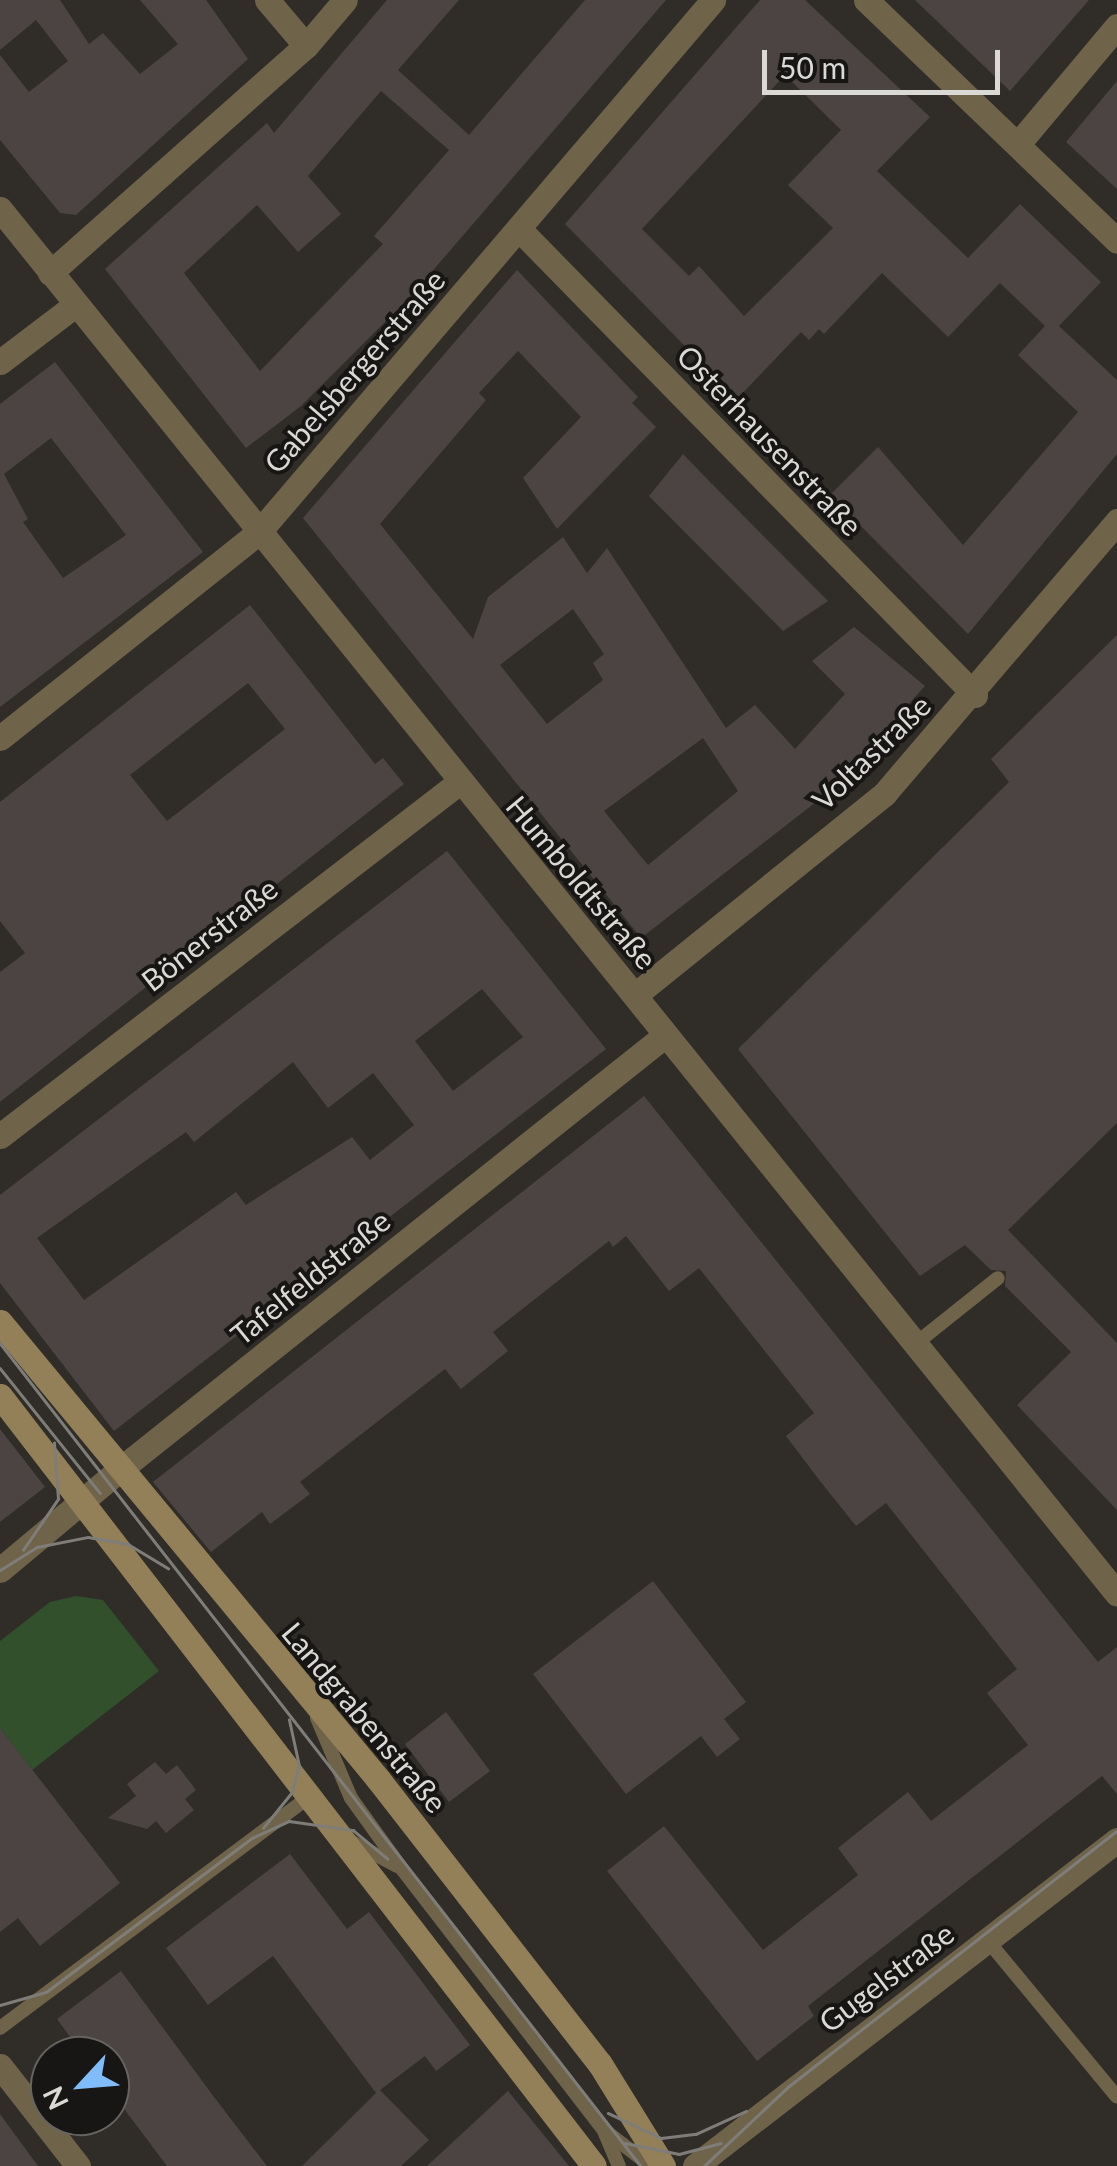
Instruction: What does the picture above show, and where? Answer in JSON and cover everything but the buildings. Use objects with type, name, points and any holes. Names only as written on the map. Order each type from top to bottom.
[{"type":"main road","name":"Landgrabenstraße","points":[[0,1322],[600,2064],[663,2166]]},
{"type":"main road","points":[[0,1396],[594,2166]]},
{"type":"street","points":[[267,0],[306,46]]},
{"type":"street","points":[[50,273],[306,46],[344,0]]},
{"type":"street","name":"Gabelsbergerstraße","points":[[0,738],[258,532],[713,0]]},
{"type":"street","points":[[866,0],[1117,241]]},
{"type":"street","points":[[1018,144],[1117,26]]},
{"type":"street","name":"Humboldtstraße","points":[[0,209],[457,784],[635,994],[663,1037],[1117,1594]]},
{"type":"street","name":"Osterhausenstraße","points":[[520,230],[974,696]]},
{"type":"street","points":[[0,362],[75,304]]},
{"type":"street","name":"Voltastraße","points":[[635,994],[884,793],[974,696],[1117,521]]},
{"type":"street","name":"Bönerstraße","points":[[0,1136],[457,784]]},
{"type":"street","name":"Tafelfeldstraße","points":[[0,1570],[663,1037]]},
{"type":"street","name":"Gugelstraße","points":[[695,2166],[1117,1840]]},
{"type":"street","points":[[0,2066],[78,2166]]},
{"type":"lane","points":[[913,1346],[998,1278]]},
{"type":"lane","points":[[310,1702],[351,1798],[402,1869],[604,2130],[651,2166]]},
{"type":"lane","points":[[0,2028],[309,1798]]},
{"type":"lane","points":[[334,1833],[402,1869]]},
{"type":"lane","points":[[988,1941],[1117,2097]]},
{"type":"lane","points":[[604,2130],[619,2166]]},
{"type":"green space","points":[[76,1596],[103,1600],[159,1671],[32,1770],[0,1728],[0,1641],[50,1602]]},
{"type":"tram line","points":[[0,1343],[641,2166]]},
{"type":"tram line","points":[[0,1368],[100,1493]]},
{"type":"tram line","points":[[23,1550],[58,1499],[54,1443]]},
{"type":"tram line","points":[[0,1570],[37,1547],[88,1537],[128,1544],[168,1568]]},
{"type":"tram line","points":[[263,1828],[292,1792],[299,1766],[289,1720]]},
{"type":"tram line","points":[[0,2005],[46,1992],[252,1838],[289,1821],[353,1830],[388,1859]]},
{"type":"tram line","points":[[704,2166],[789,2086],[1117,1831]]},
{"type":"tram line","points":[[608,2113],[661,2138],[696,2134],[746,2111]]},
{"type":"tram line","points":[[625,2143],[679,2154],[721,2143]]}]
